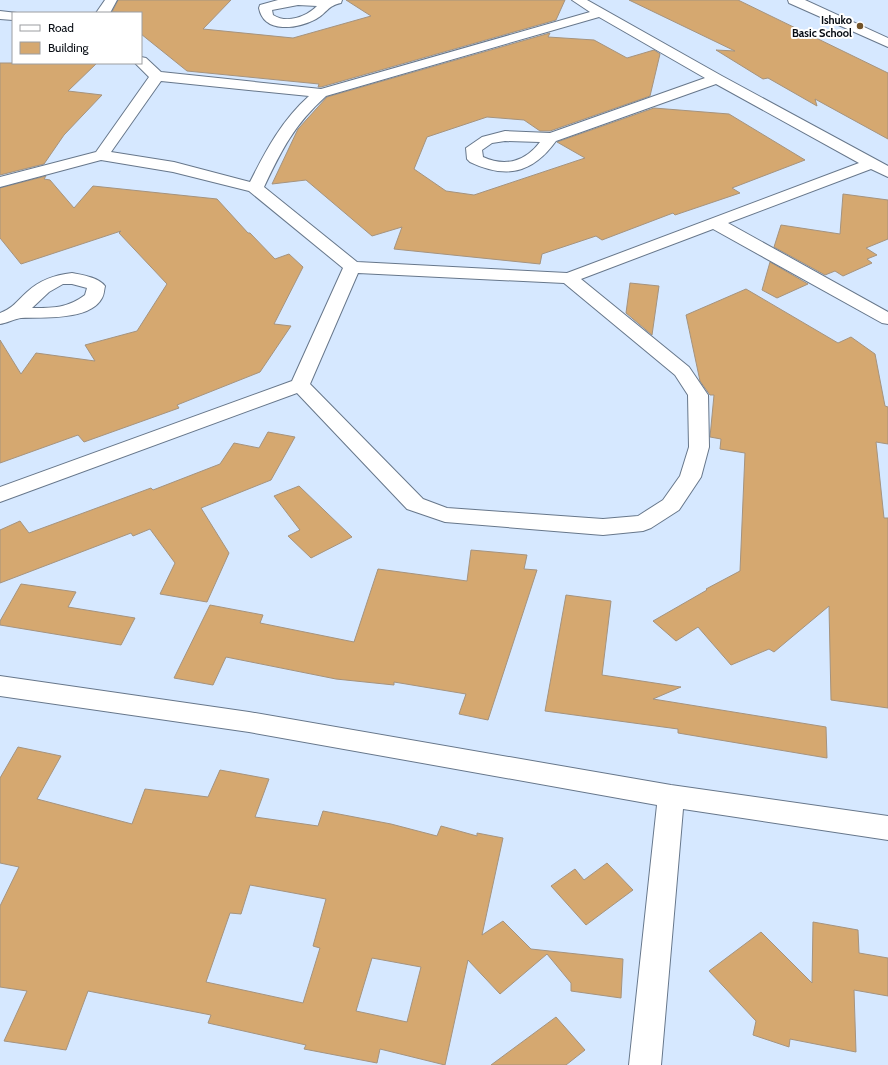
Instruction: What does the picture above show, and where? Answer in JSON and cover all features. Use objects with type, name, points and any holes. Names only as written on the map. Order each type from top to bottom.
[{"type":"street","points":[[104,12],[111,0]]},
{"type":"street","points":[[578,0],[717,79],[888,172]]},
{"type":"street","points":[[794,0],[888,44]]},
{"type":"street","points":[[142,62],[157,76],[321,93],[600,13]]},
{"type":"street","points":[[0,15],[12,16]]},
{"type":"street","points":[[101,156],[157,76]]},
{"type":"street","points":[[551,138],[717,79]]},
{"type":"street","points":[[255,188],[279,140],[303,109],[321,93]]},
{"type":"street","points":[[0,182],[101,156],[174,167],[255,188],[352,267],[569,278],[872,163]]},
{"type":"street","points":[[715,223],[888,319]]},
{"type":"street","points":[[0,495],[300,385],[352,267]]},
{"type":"street","points":[[300,385],[415,504],[445,515],[603,527],[643,523],[671,505],[690,477],[699,447],[698,395],[682,371],[569,278]]},
{"type":"street","points":[[0,686],[249,722],[671,796],[888,828]]},
{"type":"street","points":[[645,1065],[671,796]]},
{"type":"building","points":[[118,0],[231,0],[203,29],[293,38],[371,16],[346,0],[565,0],[556,20],[321,87],[318,87],[319,84],[187,71],[142,35],[142,12],[112,12]]},
{"type":"building","points":[[629,0],[738,0],[888,73],[888,139],[815,99],[817,106],[768,78],[763,79],[716,50],[735,51]]},
{"type":"building","points":[[550,33],[548,37],[594,40],[627,58],[654,50],[660,54],[650,96],[550,131],[540,131],[524,120],[487,117],[427,137],[414,169],[446,191],[474,195],[585,158],[557,142],[654,108],[729,114],[805,160],[732,188],[740,193],[675,215],[673,213],[602,240],[596,236],[542,254],[540,264],[394,249],[402,227],[372,236],[306,180],[272,184],[298,129],[327,97]]},
{"type":"building","points":[[0,63],[96,64],[68,91],[102,95],[64,135],[44,164],[0,175]]},
{"type":"building","points":[[46,176],[44,179],[50,180],[74,208],[93,186],[217,199],[248,233],[250,233],[275,259],[289,254],[303,267],[274,324],[291,326],[260,372],[177,405],[179,408],[84,442],[78,435],[0,463],[0,340],[21,374],[36,353],[95,361],[85,345],[137,331],[167,284],[119,233],[121,231],[21,264],[0,238],[0,188]]},
{"type":"building","points":[[843,194],[888,200],[888,239],[866,248],[877,255],[867,259],[872,263],[843,276],[835,271],[825,275],[774,247],[781,225],[840,234]]},
{"type":"building","points":[[770,262],[808,284],[777,298],[762,290]]},
{"type":"building","points":[[630,283],[659,286],[652,335],[626,313]]},
{"type":"building","points":[[746,289],[838,343],[851,337],[875,354],[885,406],[888,407],[888,444],[876,442],[884,518],[888,518],[888,708],[831,700],[829,606],[774,652],[769,649],[731,665],[698,627],[676,641],[653,621],[707,590],[706,589],[740,571],[745,453],[720,449],[721,439],[710,437],[714,395],[710,395],[700,381],[686,315]]},
{"type":"building","points":[[268,432],[295,437],[271,480],[201,508],[229,553],[207,602],[160,594],[175,563],[150,529],[133,536],[131,533],[0,583],[0,530],[20,521],[29,533],[151,488],[153,490],[220,464],[234,443],[259,448]]},
{"type":"building","points":[[299,486],[352,537],[311,558],[288,536],[300,530],[274,496]]},
{"type":"building","points":[[471,550],[527,555],[524,569],[537,570],[488,720],[459,714],[466,694],[394,682],[394,685],[336,679],[226,657],[213,685],[174,678],[210,605],[263,615],[260,623],[354,642],[378,569],[467,581]]},
{"type":"building","points":[[21,584],[76,592],[68,607],[135,618],[121,645],[0,625],[0,621]]},
{"type":"building","points":[[566,595],[611,601],[602,675],[681,687],[653,699],[826,727],[827,758],[678,733],[678,729],[545,711]]},
{"type":"building","points":[[18,747],[61,756],[37,799],[132,824],[145,789],[208,797],[220,770],[269,779],[255,817],[318,826],[323,811],[391,824],[437,836],[441,826],[477,836],[477,833],[503,838],[482,935],[503,921],[531,949],[623,959],[621,998],[571,991],[571,983],[547,954],[500,994],[468,960],[445,1065],[380,1049],[377,1063],[304,1049],[306,1045],[208,1023],[211,1015],[88,991],[66,1050],[4,1041],[27,991],[0,987],[0,906],[19,867],[0,863],[0,778]],"holes":[[[250,885],[326,899],[313,946],[320,948],[303,1003],[206,982],[230,913],[241,914]],[[372,958],[421,967],[407,1022],[356,1011]]]},
{"type":"building","points":[[607,863],[633,890],[586,925],[551,886],[575,869],[584,880]]},
{"type":"building","points":[[813,922],[858,930],[859,953],[888,958],[888,996],[854,990],[856,1052],[790,1039],[789,1047],[753,1035],[756,1021],[709,971],[761,932],[812,983]]},
{"type":"building","points":[[556,1017],[585,1050],[566,1065],[491,1065]]},
{"type":"place","name":"Ishuko Basic School","points":[[860,26]]}]
